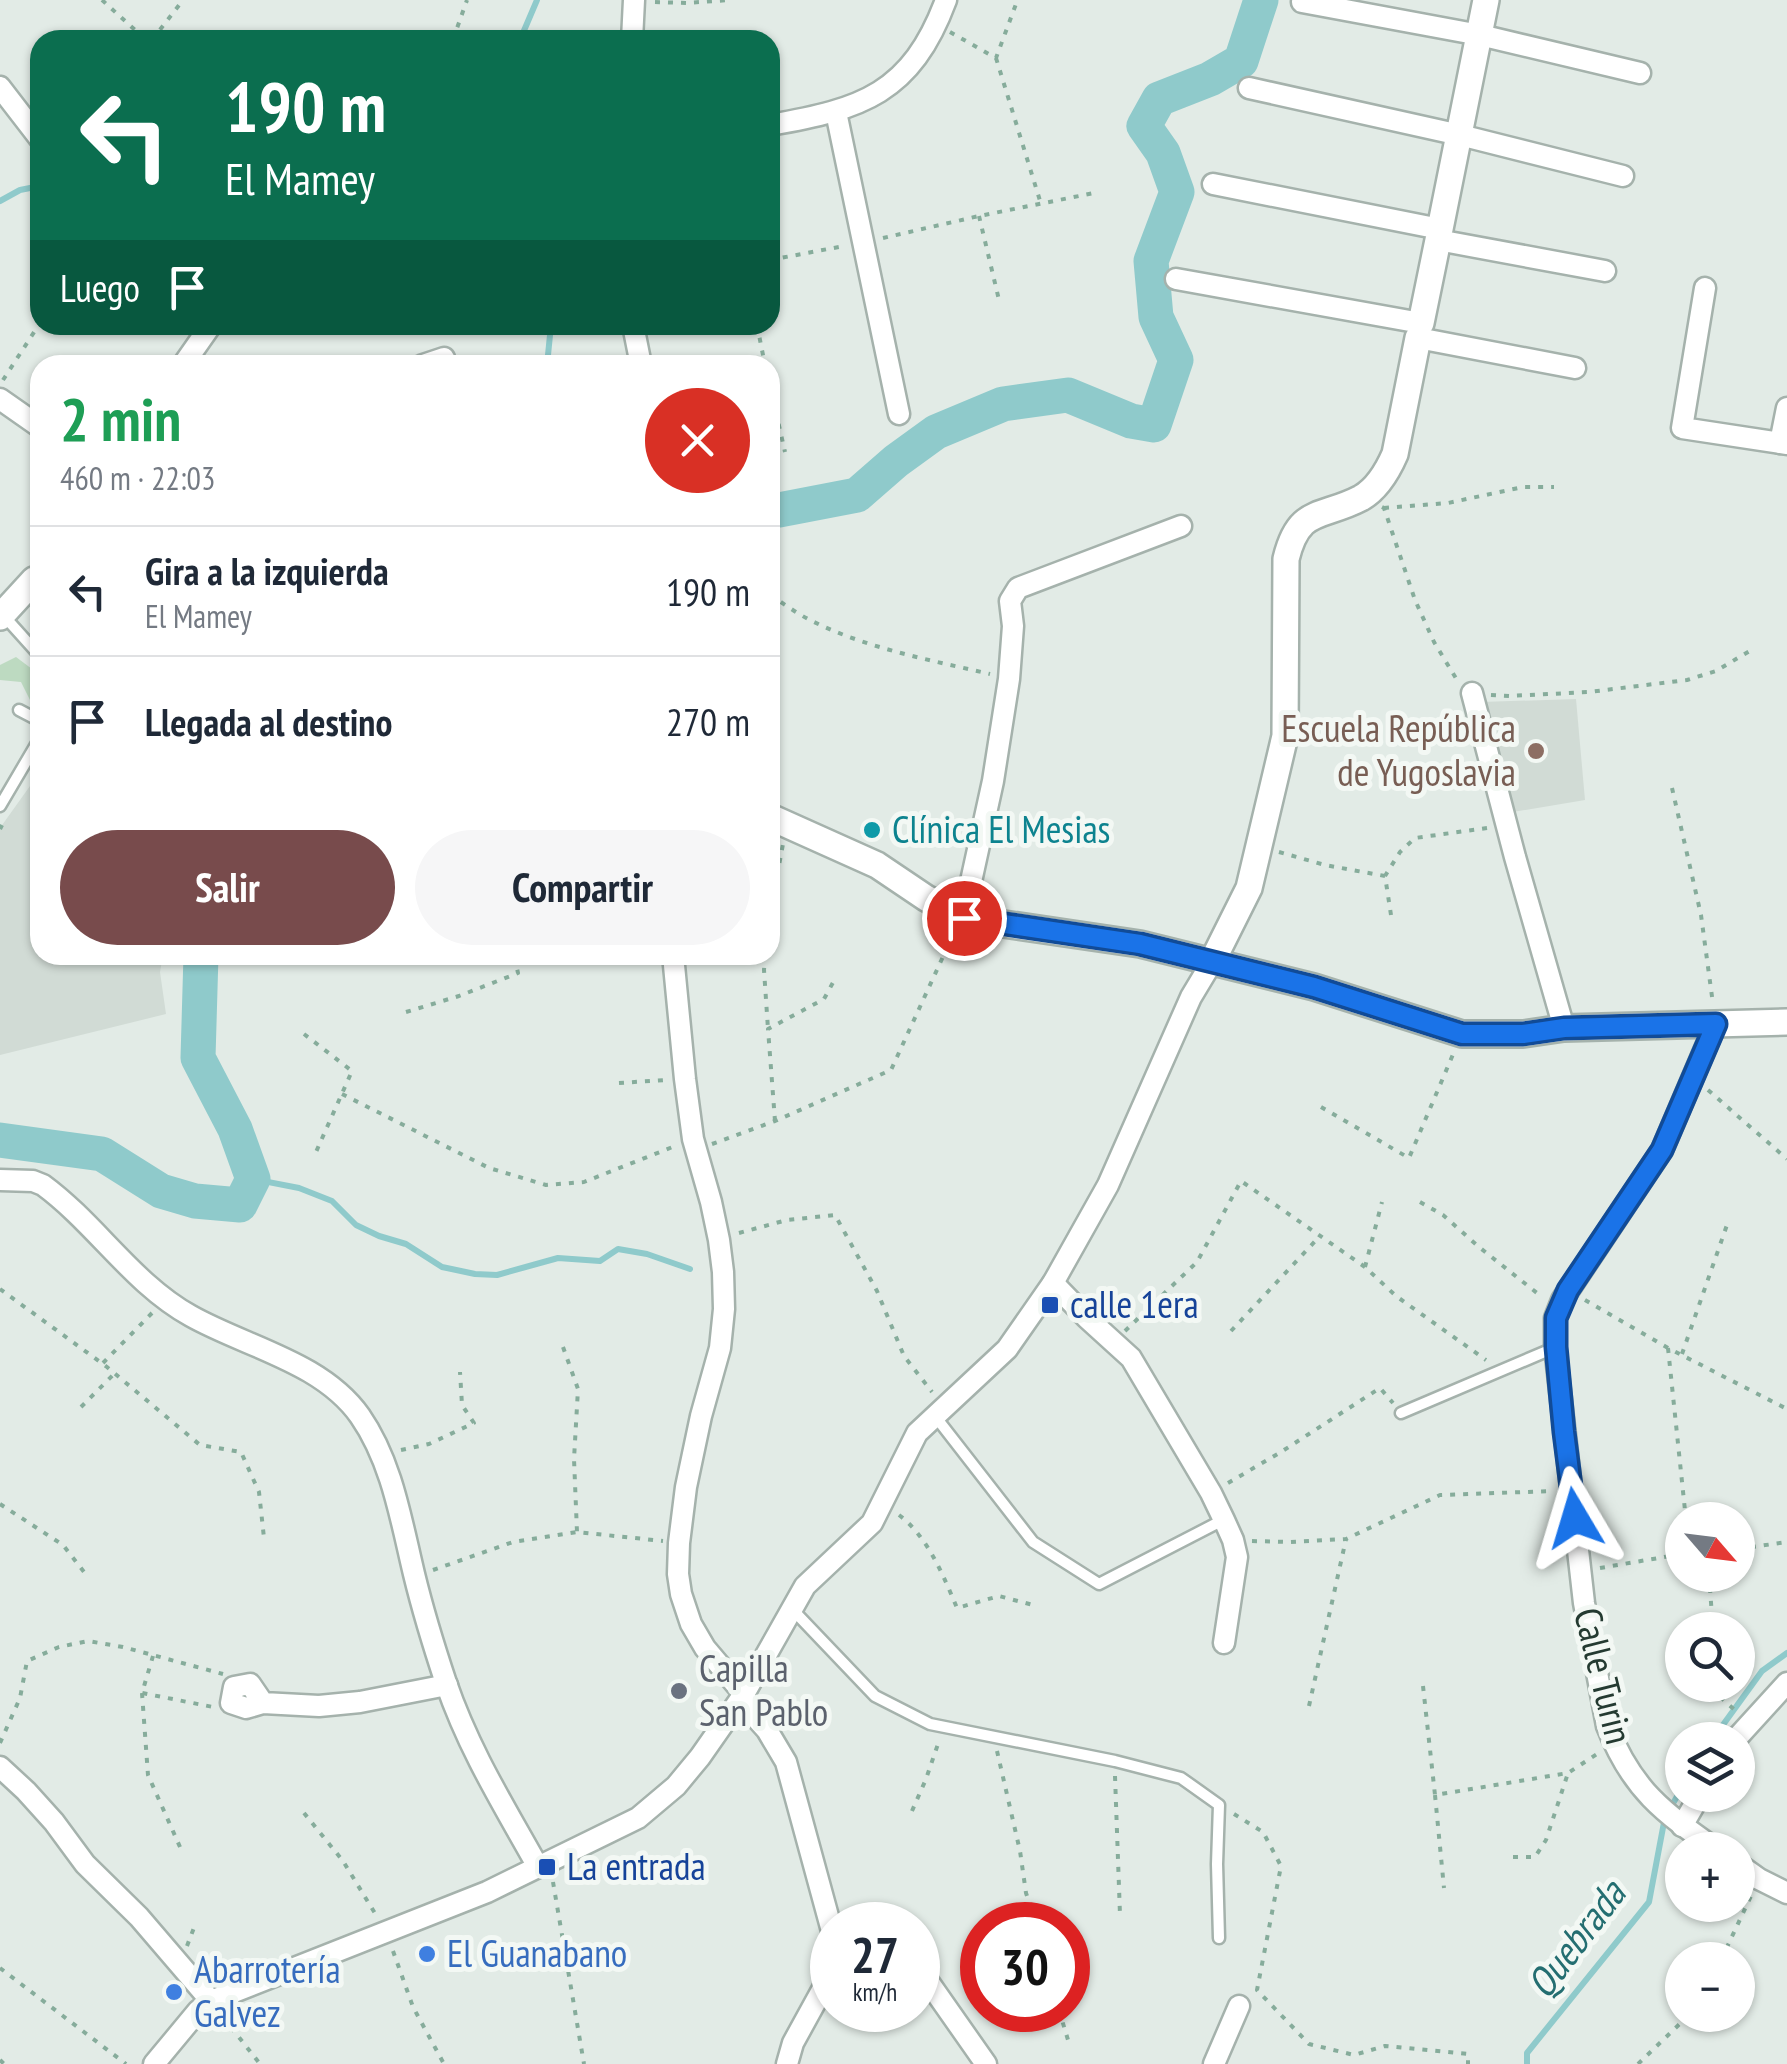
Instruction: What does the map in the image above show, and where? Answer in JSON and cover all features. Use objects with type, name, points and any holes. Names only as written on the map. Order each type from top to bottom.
[{"type":"street","points":[[780,123],[836,112],[870,99],[894,82],[937,24],[946,0]]},
{"type":"street","points":[[154,2064],[211,2001],[487,1892],[638,1818],[661,1800],[689,1772],[744,1694],[811,1578],[863,1533],[884,1503],[912,1442],[1006,1349],[1053,1284],[1108,1185],[1192,998],[1249,888],[1285,736],[1286,559],[1290,541],[1306,519],[1374,502],[1395,454],[1486,0]]},
{"type":"street","points":[[633,30],[634,1]]},
{"type":"street","points":[[1302,2],[1480,35],[1640,73]]},
{"type":"street","points":[[0,86],[30,126]]},
{"type":"street","points":[[1250,88],[1624,176]]},
{"type":"street","points":[[836,112],[899,414]]},
{"type":"street","points":[[1213,184],[1605,271]]},
{"type":"street","points":[[1176,279],[1420,330],[1575,368]]},
{"type":"street","points":[[1705,288],[1682,428],[1784,444],[1787,408]]},
{"type":"street","points":[[0,399],[30,420]]},
{"type":"street","points":[[958,928],[993,781],[1014,626],[1010,602],[1018,588],[1181,526]]},
{"type":"street","points":[[2,616],[30,586]]},
{"type":"street","points":[[1472,693],[1564,1028]]},
{"type":"street","points":[[780,827],[877,865],[926,898],[958,928],[1140,944],[1314,987],[1462,1034],[1787,1022]]},
{"type":"street","points":[[675,965],[694,1144],[711,1202],[723,1272],[720,1348],[692,1453],[679,1543],[681,1594],[691,1624],[705,1648],[744,1694],[749,1710],[767,1730],[786,1762],[824,1902]]},
{"type":"street","name":"Calle Turin","points":[[1692,1832],[1654,1804],[1639,1786],[1614,1744],[1601,1702],[1580,1572],[1556,1318],[1568,1290],[1662,1150],[1716,1024]]},
{"type":"street","points":[[0,1180],[44,1185],[153,1290],[191,1316],[326,1383],[353,1407],[382,1454],[414,1577],[468,1743],[544,1864]]},
{"type":"street","points":[[1053,1284],[1139,1370],[1224,1520],[1237,1556],[1224,1643]]},
{"type":"street","points":[[1752,1722],[1787,1684]]},
{"type":"street","points":[[232,1695],[246,1708],[263,1702],[320,1706],[447,1686]]},
{"type":"street","points":[[0,1767],[54,1822],[85,1864],[139,1917],[211,2001]]},
{"type":"street","points":[[1678,1822],[1686,1812]]},
{"type":"street","points":[[1755,1875],[1787,1893]]},
{"type":"street","points":[[940,1998],[986,2064]]},
{"type":"street","points":[[1214,2064],[1239,2006]]},
{"type":"street","points":[[786,2064],[792,2042],[810,2011]]},
{"type":"lane","points":[[2,616],[30,645]]},
{"type":"lane","points":[[20,710],[30,716]]},
{"type":"lane","points":[[0,806],[30,755]]},
{"type":"lane","points":[[1401,1413],[1556,1347]]},
{"type":"lane","points":[[939,1412],[1033,1542],[1099,1584],[1224,1520]]},
{"type":"lane","points":[[792,1608],[875,1696],[930,1724],[1182,1778],[1219,1805],[1220,1938]]},
{"type":"path","points":[[102,0],[137,30]]},
{"type":"path","points":[[158,30],[183,0]]},
{"type":"path","points":[[456,30],[467,0]]},
{"type":"path","points":[[634,1],[730,0]]},
{"type":"path","points":[[1016,4],[996,58],[1040,204]]},
{"type":"path","points":[[937,24],[996,58]]},
{"type":"path","points":[[780,258],[1099,192]]},
{"type":"path","points":[[979,216],[999,300]]},
{"type":"path","points":[[0,384],[32,335]]},
{"type":"path","points":[[780,433],[784,452]]},
{"type":"path","points":[[1554,487],[1523,487],[1448,504],[1374,502],[1434,642],[1453,676],[1472,693],[1509,696],[1589,692],[1687,680],[1716,671],[1753,649]]},
{"type":"path","points":[[780,601],[810,620],[854,638],[1009,678]]},
{"type":"path","points":[[1672,788],[1701,916],[1716,1024]]},
{"type":"path","points":[[1391,915],[1385,876],[1400,852],[1415,838],[1506,824]]},
{"type":"path","points":[[1260,847],[1385,876]]},
{"type":"path","points":[[342,1094],[490,1168],[546,1185],[584,1182],[775,1121],[891,1070],[958,928]]},
{"type":"path","points":[[406,1012],[518,974],[516,965]]},
{"type":"path","points":[[764,965],[775,1121]]},
{"type":"path","points":[[768,1029],[824,1000],[836,977]]},
{"type":"path","points":[[304,1034],[352,1071],[316,1152]]},
{"type":"path","points":[[1321,1107],[1409,1158],[1462,1034]]},
{"type":"path","points":[[1694,1077],[1787,1159]]},
{"type":"path","points":[[619,1082],[685,1079]]},
{"type":"path","points":[[1114,1341],[1197,1262],[1241,1181],[1365,1267],[1396,1296],[1500,1370]]},
{"type":"path","points":[[1365,1267],[1382,1202]]},
{"type":"path","points":[[1420,1202],[1443,1215],[1558,1309]]},
{"type":"path","points":[[719,1240],[787,1220],[835,1215],[877,1290],[904,1356],[939,1412]]},
{"type":"path","points":[[1682,1354],[1728,1222]]},
{"type":"path","points":[[1231,1332],[1320,1236]]},
{"type":"path","points":[[0,1288],[103,1363],[200,1445],[240,1452],[259,1492],[264,1538]]},
{"type":"path","points":[[1568,1290],[1612,1318],[1787,1409]]},
{"type":"path","points":[[103,1363],[166,1299]]},
{"type":"path","points":[[563,1348],[578,1389],[574,1459],[577,1532]]},
{"type":"path","points":[[1668,1348],[1684,1502]]},
{"type":"path","points":[[382,1454],[429,1444],[474,1423],[462,1405],[460,1372]]},
{"type":"path","points":[[81,1407],[115,1373]]},
{"type":"path","points":[[1211,1493],[1380,1388],[1401,1413]]},
{"type":"path","points":[[1233,1540],[1346,1539],[1440,1495],[1572,1490]]},
{"type":"path","points":[[884,1503],[914,1526],[941,1571],[957,1608],[999,1596],[1032,1605]]},
{"type":"path","points":[[0,1504],[63,1545],[88,1576]]},
{"type":"path","points":[[414,1577],[514,1542],[577,1532],[679,1543]]},
{"type":"path","points":[[1309,1706],[1346,1539]]},
{"type":"path","points":[[1755,1546],[1787,1542]]},
{"type":"path","points":[[1580,1572],[1665,1557]]},
{"type":"path","points":[[0,1743],[20,1698],[28,1661],[59,1647],[88,1641],[224,1674],[232,1695],[224,1710],[142,1693]]},
{"type":"path","points":[[153,1656],[142,1693],[148,1775],[180,1847]]},
{"type":"path","points":[[1423,1686],[1444,1888]]},
{"type":"path","points":[[1726,1702],[1738,1713]]},
{"type":"path","points":[[912,1812],[944,1727]]},
{"type":"path","points":[[994,1737],[1029,1902]]},
{"type":"path","points":[[1435,1795],[1568,1773],[1614,1744]]},
{"type":"path","points":[[1115,1762],[1120,1915]]},
{"type":"path","points":[[1513,1856],[1535,1858],[1546,1840],[1568,1773]]},
{"type":"path","points":[[1219,1805],[1263,1832],[1281,1866],[1257,1990],[1268,2002],[1309,2044],[1354,2055],[1385,2046],[1452,2051],[1468,2054],[1468,2064]]},
{"type":"path","points":[[304,1813],[343,1862],[386,1932],[413,2006],[444,2064]]},
{"type":"path","points":[[544,1864],[584,2064]]},
{"type":"path","points":[[1729,1942],[1759,1878]]},
{"type":"path","points":[[0,1968],[126,2064]]},
{"type":"path","points":[[211,2001],[260,2064]]},
{"type":"path","points":[[1066,2032],[1068,2040]]},
{"type":"path","points":[[1638,2064],[1671,2032]]},
{"type":"shaded area","name":"Escuela República de Yugoslavia","points":[[1576,699],[1585,800],[1507,813],[1481,702]]},
{"type":"shaded area","points":[[30,786],[30,965],[161,965],[166,1014],[0,1055],[0,828]]},
{"type":"green space","points":[[16,657],[30,668],[30,700],[21,682],[0,680],[0,665]]},
{"type":"waterway","points":[[524,30],[537,0]]},
{"type":"waterway","points":[[780,510],[857,495],[936,432],[1003,404],[1068,395],[1131,421],[1154,425],[1176,360],[1156,317],[1151,261],[1177,192],[1163,153],[1144,126],[1159,99],[1210,79],[1241,61],[1261,0]]},
{"type":"waterway","points":[[0,201],[30,188]]},
{"type":"waterway","points":[[548,355],[550,335]]},
{"type":"waterway","points":[[0,1140],[102,1154],[161,1191],[195,1201],[240,1205],[253,1179],[235,1129],[198,1058],[201,965]]},
{"type":"waterway","points":[[253,1179],[299,1188],[332,1201],[356,1225],[406,1244],[442,1267],[475,1274],[497,1275],[558,1258],[600,1261],[618,1249],[690,1269]]},
{"type":"waterway","name":"Quebrada","points":[[1725,1722],[1762,1671],[1787,1653]]},
{"type":"waterway","name":"Quebrada","points":[[1527,2064],[1527,2053],[1649,1902],[1668,1812]]},
{"type":"place","name":"Escuela República de Yugoslavia","points":[[1536,751]]},
{"type":"place","name":"Clínica El Mesias","points":[[872,830]]},
{"type":"place","name":"calle 1era","points":[[1050,1305]]},
{"type":"place","name":"Capilla San Pablo","points":[[679,1691]]},
{"type":"place","name":"La entrada","points":[[547,1867]]},
{"type":"place","name":"El Guanabano","points":[[427,1954]]},
{"type":"place","name":"Abarrotería Galvez","points":[[174,1992]]},
{"type":"route","points":[[964,918],[1140,944],[1314,987],[1462,1034],[1716,1024],[1662,1150],[1558,1309],[1556,1347],[1575,1518]]}]
